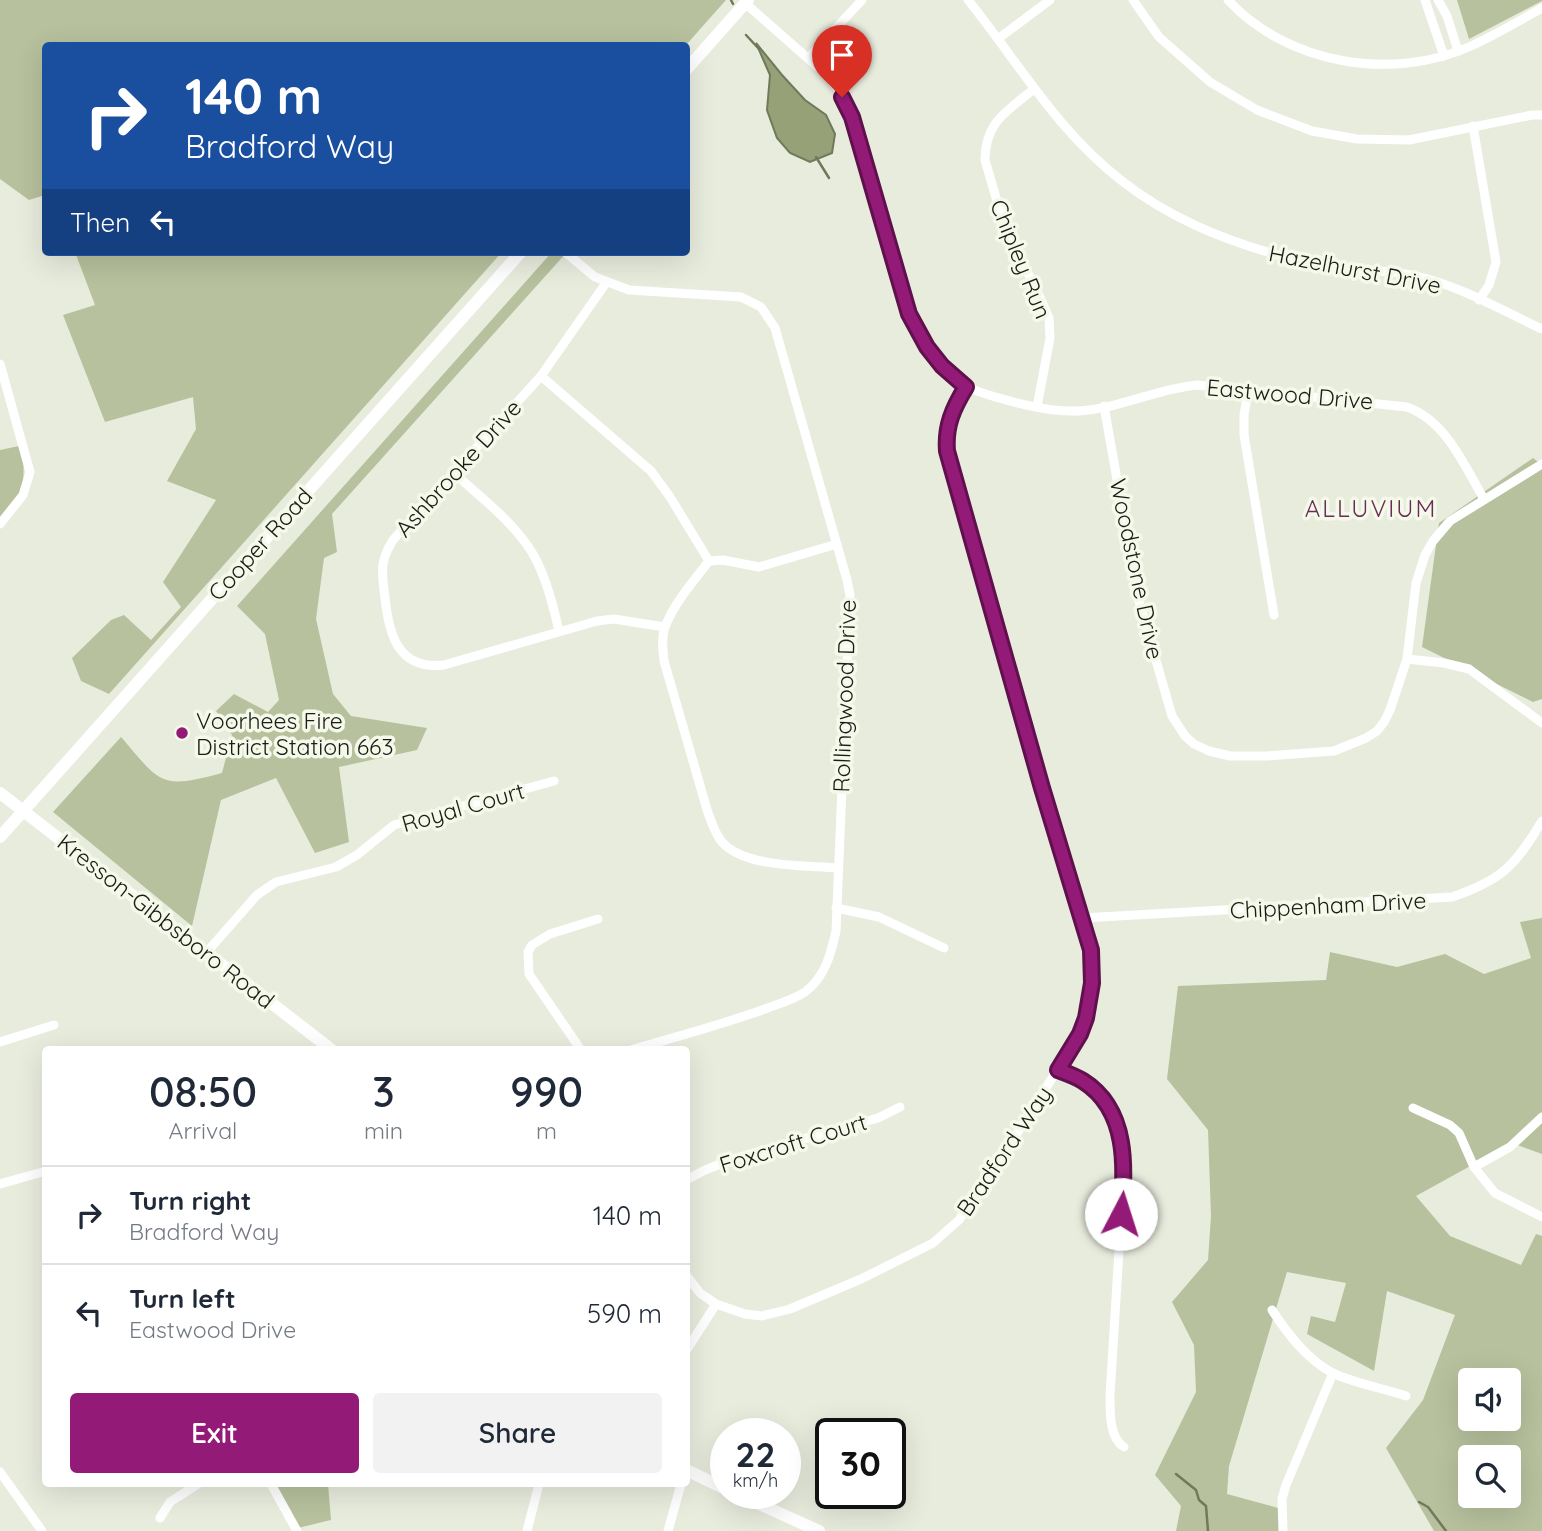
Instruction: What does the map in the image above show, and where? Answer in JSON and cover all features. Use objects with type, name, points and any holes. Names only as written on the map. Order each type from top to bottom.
[{"type":"street","points":[[808,58],[862,0]]},
{"type":"street","name":"Hazelhurst Drive","points":[[968,0],[999,38],[1017,68],[1069,132],[1122,181],[1168,213],[1236,243],[1309,264],[1422,277],[1542,329]]},
{"type":"street","points":[[999,38],[1051,0]]},
{"type":"street","points":[[1133,0],[1159,37],[1192,68],[1233,96],[1279,120],[1312,131],[1396,141],[1542,115]]},
{"type":"street","points":[[1228,0],[1246,18],[1306,50],[1333,58],[1390,64],[1414,62],[1458,51],[1542,8]]},
{"type":"street","points":[[1425,0],[1444,55]]},
{"type":"street","points":[[1438,0],[1447,16],[1458,51]]},
{"type":"street","points":[[690,65],[746,2]]},
{"type":"street","name":"Eastwood Drive","points":[[746,2],[828,76],[839,92],[852,117],[909,314],[927,347],[942,366],[966,387],[1050,410],[1080,411],[1181,387],[1209,386],[1407,407],[1431,419],[1484,499]]},
{"type":"street","name":"Chipley Run","points":[[1034,89],[992,126],[985,149],[985,160],[1008,239],[1049,317],[1050,338],[1037,407]]},
{"type":"street","points":[[1473,126],[1496,262],[1489,285],[1479,300]]},
{"type":"street","name":"Cooper Road","points":[[0,837],[517,256]]},
{"type":"street","name":"Rollingwood Drive","points":[[570,256],[595,278],[606,283],[647,293],[741,297],[761,307],[775,328],[849,595],[836,931],[832,954],[824,970],[805,992],[751,1014],[644,1046]]},
{"type":"street","name":"Ashbrooke Drive","points":[[606,283],[541,376],[408,522],[385,553],[381,564],[388,625],[396,644],[413,661],[423,666],[444,666],[559,631],[614,620],[665,627]]},
{"type":"street","points":[[0,364],[30,472],[23,495],[0,524]]},
{"type":"street","points":[[541,376],[651,471],[709,561]]},
{"type":"street","name":"Bradford Way","points":[[690,1280],[700,1293],[716,1304],[745,1314],[762,1316],[790,1309],[861,1279],[933,1243],[959,1220],[1012,1143],[1080,1034],[1090,1002],[1091,950],[1042,788],[947,451],[948,424],[966,387]]},
{"type":"street","points":[[1248,391],[1244,435],[1274,615]]},
{"type":"street","name":"Woodstone Drive","points":[[1104,407],[1144,622],[1172,716],[1185,736],[1194,744],[1230,756],[1334,751],[1366,738],[1384,722],[1406,659],[1416,583],[1425,555],[1450,521],[1542,464]]},
{"type":"street","points":[[453,472],[526,543],[541,570],[559,631]]},
{"type":"street","points":[[837,544],[759,567],[723,560],[709,561],[690,584],[665,627],[662,644],[664,661],[708,813],[722,842],[750,859],[837,868]]},
{"type":"street","points":[[1406,659],[1469,669],[1542,723]]},
{"type":"street","name":"Royal Court","points":[[206,953],[257,895],[276,882],[336,867],[357,855],[394,825],[554,781]]},
{"type":"street","name":"Kresson-Gibbsboro Road","points":[[0,793],[327,1046]]},
{"type":"street","name":"Chippenham Drive","points":[[1082,918],[1452,897],[1482,887],[1507,870],[1524,850],[1542,821]]},
{"type":"street","points":[[836,908],[879,917],[944,948]]},
{"type":"street","points":[[578,1046],[529,974],[528,952],[532,945],[550,934],[598,919]]},
{"type":"street","points":[[0,1042],[54,1025]]},
{"type":"street","points":[[1058,1070],[1083,1081],[1097,1093],[1115,1120],[1121,1136],[1125,1170],[1110,1395],[1115,1435],[1119,1444],[1124,1447]]},
{"type":"street","name":"Foxcroft Court","points":[[690,1178],[733,1159],[878,1118],[900,1107]]},
{"type":"street","points":[[1413,1108],[1450,1125],[1459,1133],[1474,1167],[1495,1193],[1542,1217]]},
{"type":"street","points":[[1474,1167],[1510,1147],[1542,1117]]},
{"type":"street","points":[[0,1184],[42,1172]]},
{"type":"street","points":[[690,1346],[716,1304]]},
{"type":"street","points":[[1272,1310],[1303,1349],[1333,1373],[1406,1396]]},
{"type":"street","points":[[1283,1531],[1282,1499],[1286,1485],[1333,1373]]},
{"type":"street","points":[[690,1472],[710,1481]]},
{"type":"street","points":[[1,1475],[42,1531]]},
{"type":"street","points":[[160,1518],[170,1502],[193,1487]]},
{"type":"street","points":[[273,1487],[297,1531]]},
{"type":"street","points":[[527,1531],[538,1487]]},
{"type":"street","points":[[668,1531],[680,1487]]},
{"type":"street","points":[[770,1509],[819,1531]]},
{"type":"shaded area","points":[[0,0],[726,0],[689,42],[42,42],[42,196],[29,200],[0,179]]},
{"type":"shaded area","points":[[1457,0],[1542,0],[1542,1],[1469,39]]},
{"type":"shaded area","points":[[756,43],[805,100],[826,115],[835,134],[832,153],[810,162],[790,153],[777,138],[767,110],[770,75]]},
{"type":"shaded area","points":[[77,256],[498,256],[109,694],[81,681],[72,658],[111,620],[124,615],[151,640],[181,607],[163,582],[216,500],[167,481],[196,429],[193,397],[105,422],[63,315],[95,305]]},
{"type":"shaded area","points":[[548,256],[563,256],[332,514],[337,552],[324,558],[316,619],[333,694],[351,716],[427,728],[417,750],[339,767],[349,842],[315,853],[276,778],[221,800],[192,926],[53,812],[121,737],[154,773],[163,779],[185,781],[222,773],[232,735],[216,711],[234,694],[268,712],[279,700],[265,634],[237,606]]},
{"type":"shaded area","points":[[24,445],[23,497],[0,525],[0,450]]},
{"type":"shaded area","points":[[1533,458],[1542,465],[1542,699],[1533,702],[1422,647],[1439,523]]},
{"type":"shaded area","points":[[1542,918],[1542,1154],[1512,1143],[1416,1196],[1450,1236],[1521,1265],[1536,1234],[1542,1236],[1542,1531],[1434,1531],[1386,1448],[1423,1400],[1455,1315],[1387,1291],[1374,1371],[1307,1334],[1311,1316],[1335,1322],[1346,1283],[1287,1272],[1229,1466],[1227,1494],[1278,1508],[1280,1531],[1176,1531],[1181,1506],[1155,1475],[1196,1392],[1194,1345],[1172,1302],[1208,1260],[1211,1216],[1208,1130],[1167,1079],[1178,986],[1326,980],[1330,952],[1397,967],[1445,954],[1484,974],[1531,958],[1520,922]]},
{"type":"shaded area","points":[[275,1487],[328,1487],[331,1520],[298,1528]]},
{"type":"waterway","points":[[731,0],[733,4]]},
{"type":"waterway","points":[[746,35],[759,49]]},
{"type":"waterway","points":[[816,157],[829,178]]},
{"type":"waterway","points":[[1176,1474],[1196,1490],[1199,1500],[1206,1506],[1208,1531]]},
{"type":"waterway","points":[[1419,1502],[1428,1507],[1446,1531]]},
{"type":"place","name":"Voorhees Fire District Station 663","points":[[182,733]]},
{"type":"district","name":"ALLUVIUM","points":[[1371,508]]},
{"type":"route","points":[[842,97],[863,151],[909,314],[927,347],[942,366],[966,387],[948,424],[947,451],[1042,788],[1091,950],[1092,983],[1086,1018],[1080,1034],[1058,1070],[1083,1081],[1097,1093],[1115,1120],[1121,1136],[1125,1170],[1121,1214]]}]
